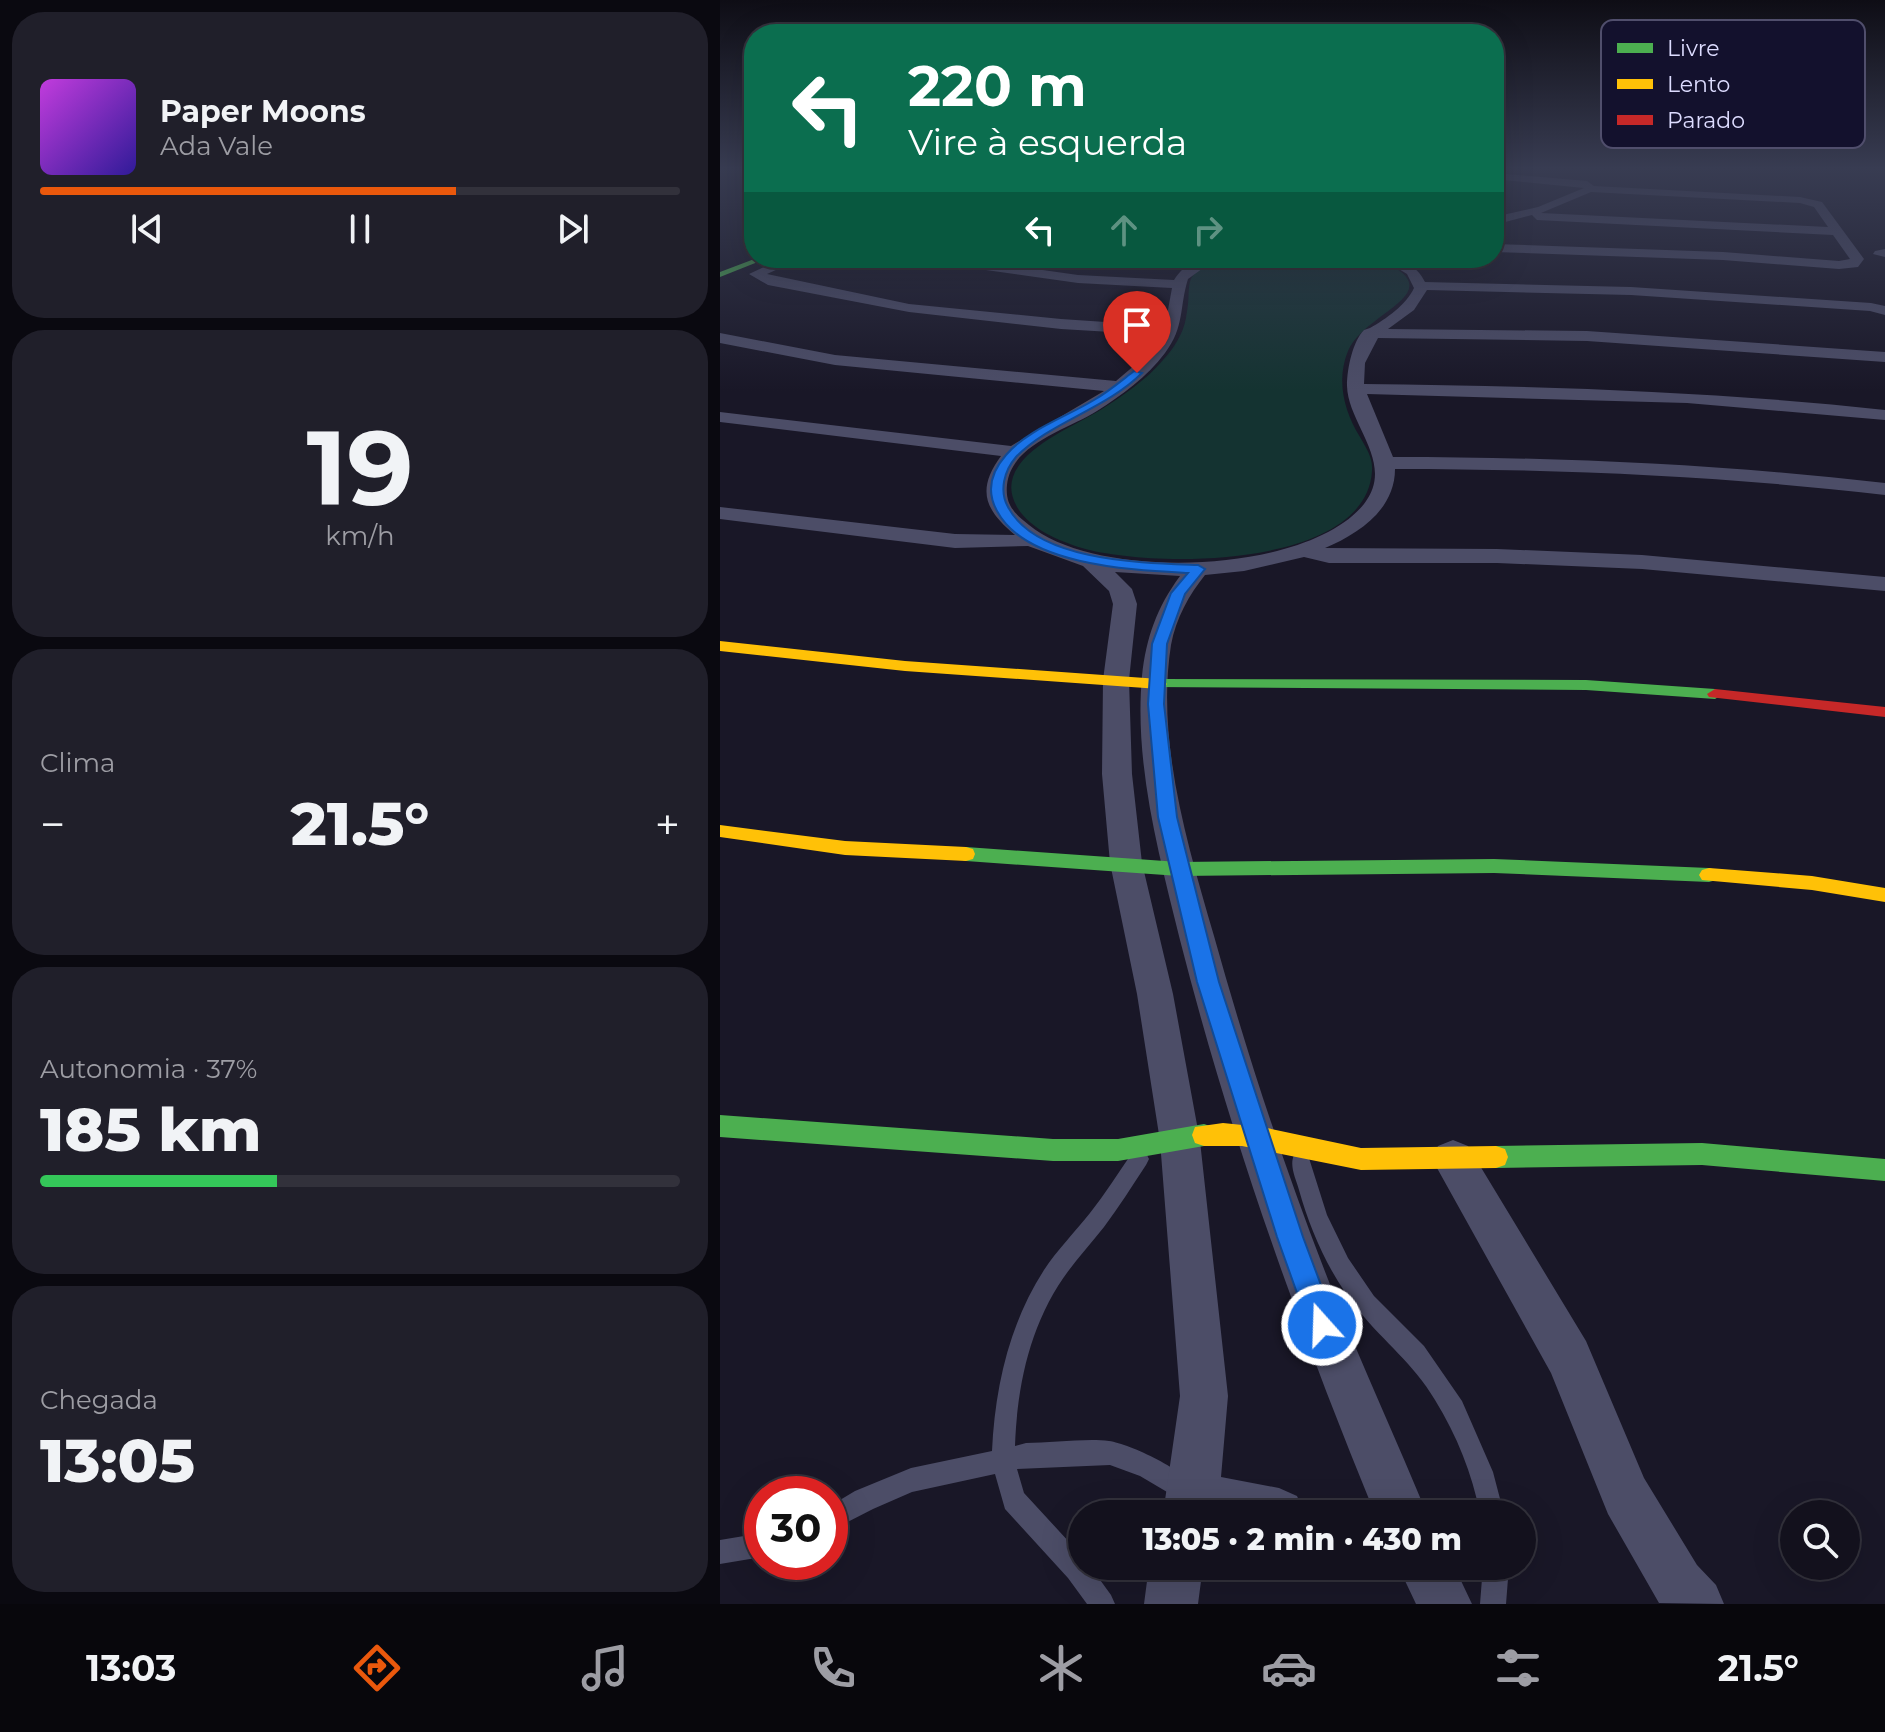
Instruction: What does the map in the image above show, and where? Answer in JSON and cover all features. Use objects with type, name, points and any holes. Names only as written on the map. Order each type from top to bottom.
[{"type":"street","points":[[1504,248],[1853,264],[1857,259],[1844,242]]},
{"type":"street","points":[[720,258],[744,250]]},
{"type":"street","points":[[720,275],[744,266]]},
{"type":"street","points":[[771,268],[756,274],[768,281],[909,308],[1061,324],[1170,331]]},
{"type":"street","points":[[1000,268],[1078,279],[1178,284]]},
{"type":"street","points":[[1192,268],[1178,284],[1175,317],[1170,331],[1151,360],[1121,387],[1016,452],[998,477],[997,499],[1008,520],[1032,539],[1091,561],[1141,568],[1198,569],[1254,563],[1304,550],[1343,532],[1369,512],[1385,482],[1384,451],[1364,418],[1355,389],[1356,365],[1370,333],[1412,303],[1420,286]]},
{"type":"street","points":[[1406,268],[1413,272],[1420,286]]},
{"type":"street","points":[[1420,286],[1631,291],[1871,307],[1885,311]]},
{"type":"street","points":[[1370,333],[1600,337],[1885,357]]},
{"type":"street","points":[[720,338],[835,360],[1121,387]]},
{"type":"street","points":[[1355,389],[1609,395],[1730,401],[1885,415]]},
{"type":"street","points":[[720,417],[1016,452]]},
{"type":"street","points":[[1386,463],[1527,462],[1667,469],[1885,489]]},
{"type":"street","points":[[720,513],[955,541],[1012,542],[1032,539]]},
{"type":"street","points":[[1304,550],[1329,556],[1497,556],[1642,562],[1885,584]]},
{"type":"street","points":[[1091,561],[1120,589],[1125,604],[1116,680],[1117,774],[1126,863],[1155,994],[1164,1143],[1204,1396],[1192,1500]]},
{"type":"street","points":[[1198,569],[1179,593],[1164,626],[1155,684],[1161,769],[1179,869],[1208,982],[1290,1237],[1344,1383],[1395,1500]]},
{"type":"street","points":[[720,646],[905,666],[1155,684],[1586,685],[1775,698],[1885,712]]},
{"type":"street","points":[[720,831],[845,848],[1126,863],[1179,869],[1494,866],[1661,871],[1812,883],[1885,895]]},
{"type":"street","points":[[720,1126],[1053,1150],[1118,1150],[1225,1132],[1299,1150],[1360,1159],[1702,1154],[1885,1170]]},
{"type":"street","points":[[1453,1159],[1569,1358],[1626,1496],[1678,1584],[1697,1604]]},
{"type":"street","points":[[1171,1604],[1174,1580]]},
{"type":"street","points":[[1432,1580],[1445,1604]]},
{"type":"lane","points":[[1102,1604],[1066,1557],[1014,1500],[1003,1462],[1010,1385],[1015,1360],[1032,1315],[1051,1278],[1164,1143]]},
{"type":"lane","points":[[1299,1150],[1305,1179],[1327,1238],[1363,1299],[1419,1358],[1443,1393],[1468,1438],[1490,1500]]},
{"type":"lane","points":[[848,1509],[911,1480],[1026,1455],[1110,1453],[1147,1467],[1184,1500]]},
{"type":"lane","points":[[720,1552],[744,1548]]},
{"type":"lane","points":[[1493,1604],[1495,1580]]},
{"type":"green space","points":[[1395,268],[1409,281],[1408,292],[1357,337],[1344,362],[1342,384],[1346,406],[1369,453],[1372,466],[1361,504],[1334,528],[1295,544],[1250,554],[1202,559],[1113,554],[1073,545],[1037,528],[1017,507],[1011,490],[1014,474],[1037,447],[1118,398],[1142,381],[1167,355],[1183,330],[1190,281],[1199,270]]},
{"type":"traffic: fast","points":[[720,275],[744,266]]},
{"type":"traffic: fast","points":[[1159,684],[1586,685],[1715,694]]},
{"type":"traffic: fast","points":[[966,854],[1179,869],[1494,866],[1709,875]]},
{"type":"traffic: fast","points":[[720,1126],[1053,1150],[1118,1150],[1204,1135]]},
{"type":"traffic: fast","points":[[1496,1157],[1702,1154],[1885,1170]]},
{"type":"traffic: slow","points":[[720,646],[905,666],[1159,684]]},
{"type":"traffic: slow","points":[[720,831],[845,848],[966,854]]},
{"type":"traffic: slow","points":[[1709,875],[1812,883],[1885,895]]},
{"type":"traffic: slow","points":[[1204,1135],[1262,1138],[1321,1153],[1361,1159],[1496,1157]]},
{"type":"traffic: jam","points":[[1715,694],[1885,712]]},
{"type":"route","points":[[1137,373],[1102,400],[1028,442],[1010,457],[998,477],[997,499],[1008,520],[1019,530],[1049,548],[1069,555],[1141,568],[1198,569],[1170,609],[1159,644],[1156,704],[1168,817],[1208,982],[1257,1138],[1322,1325]]}]
